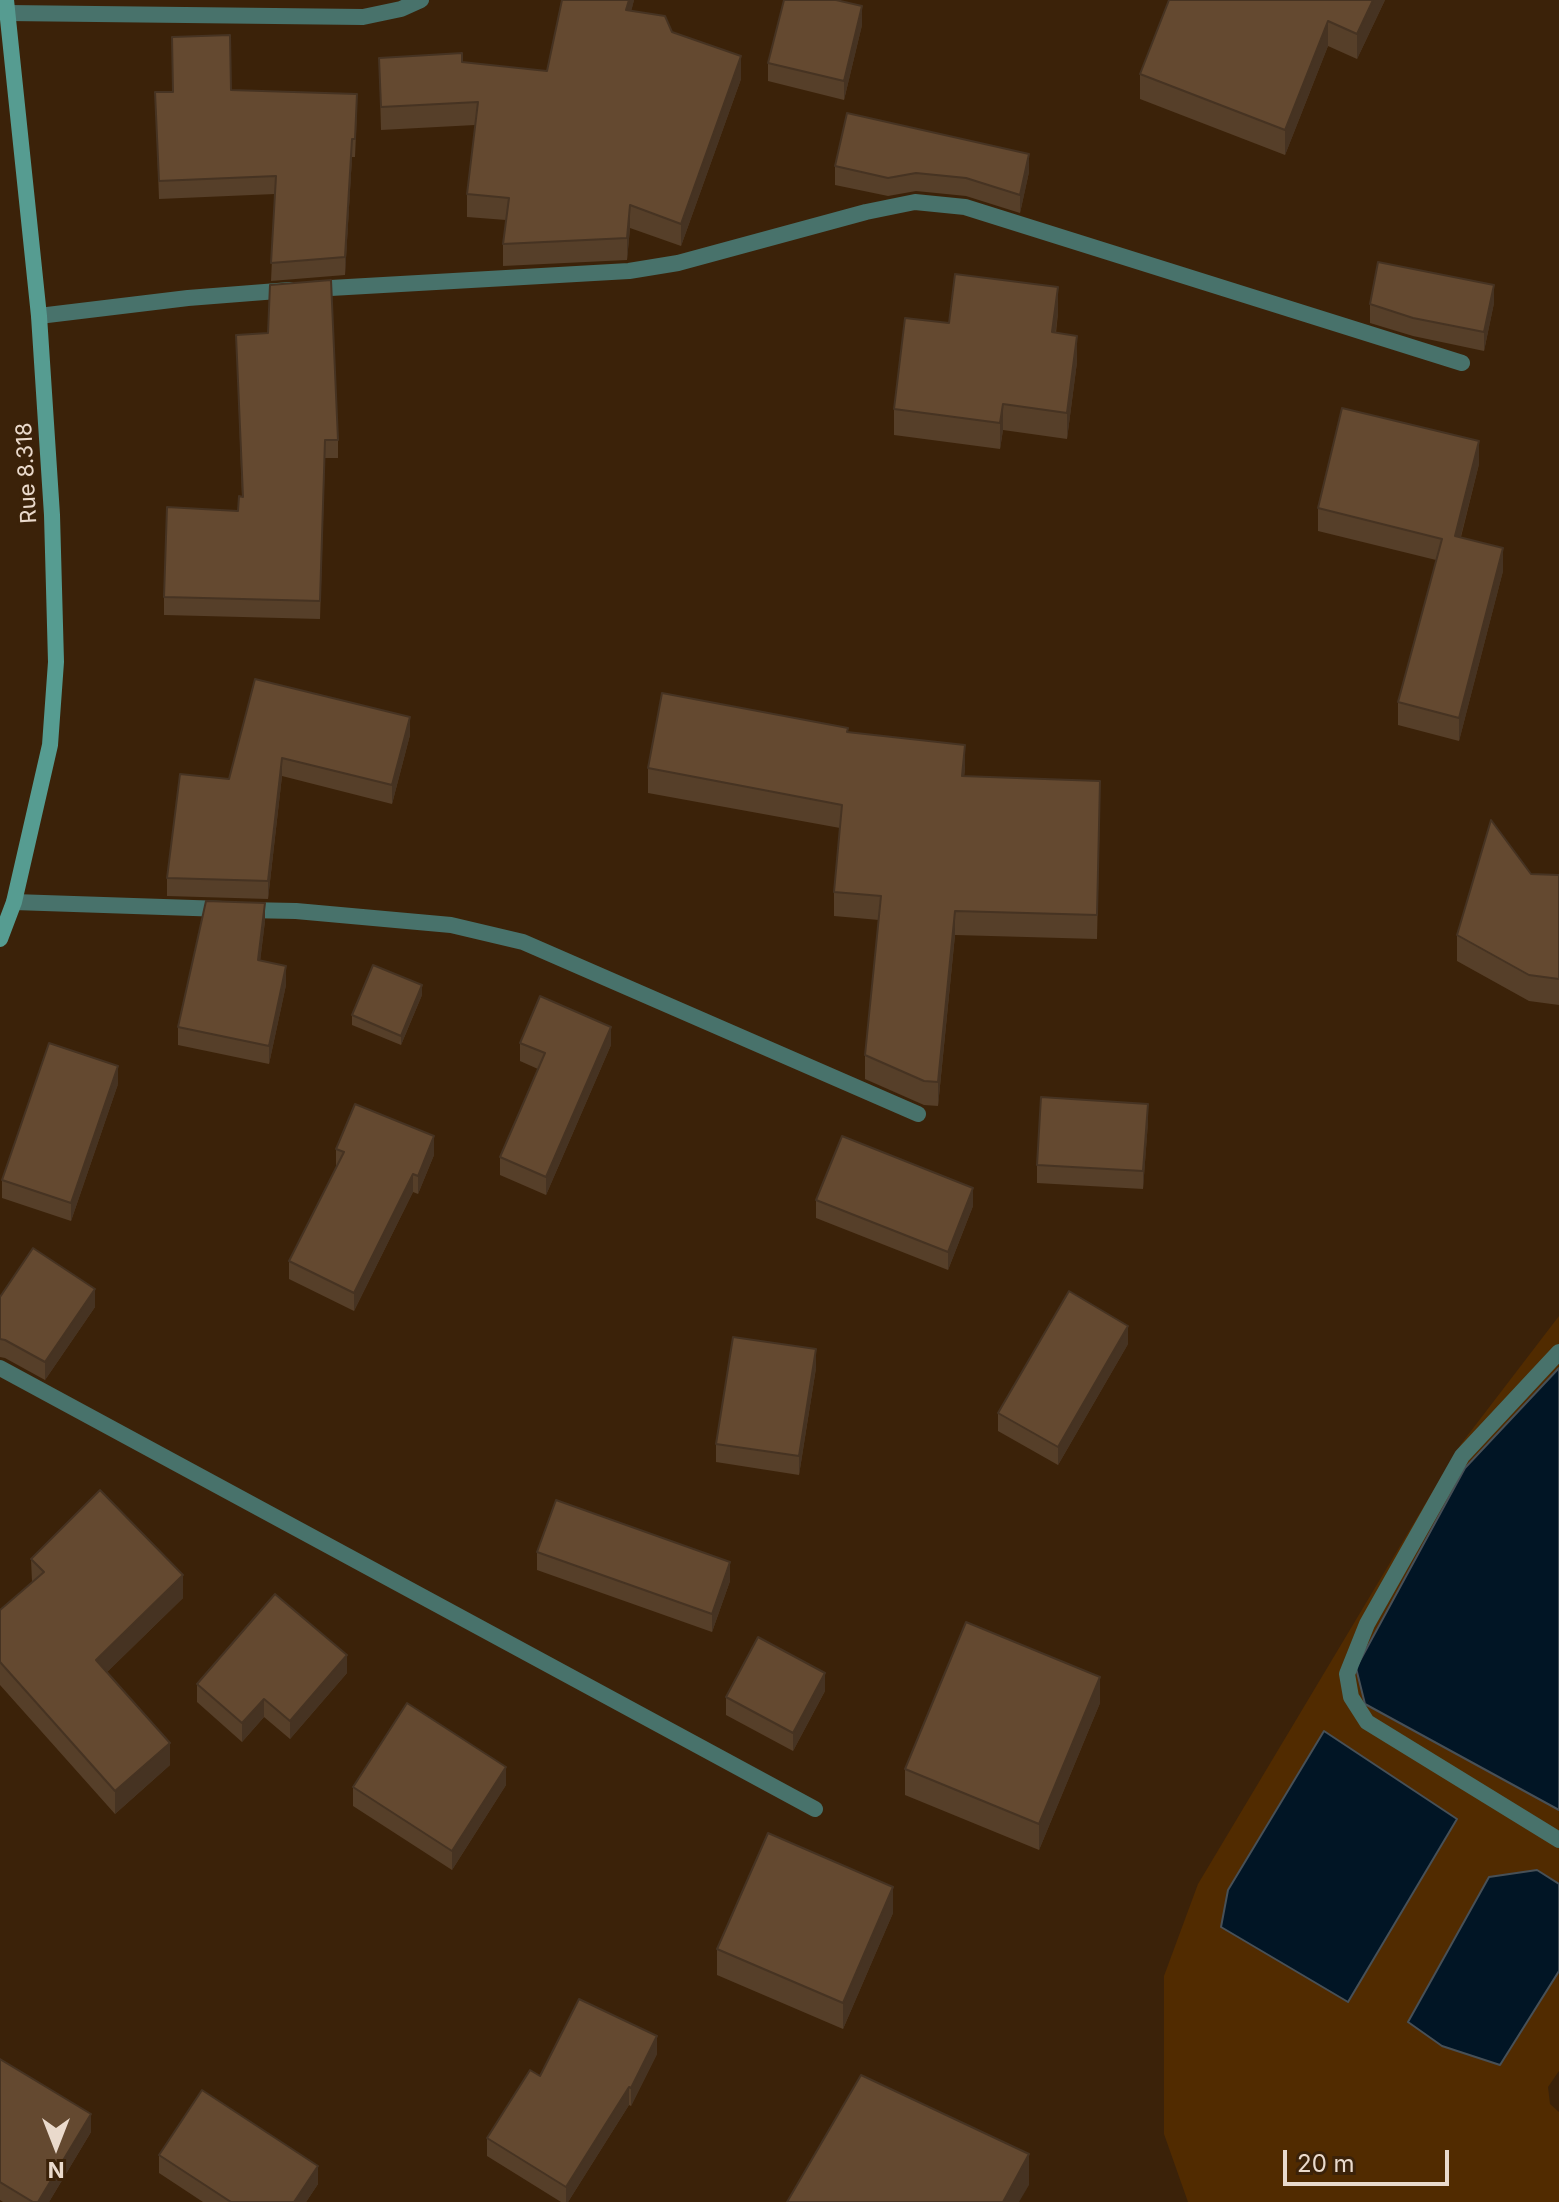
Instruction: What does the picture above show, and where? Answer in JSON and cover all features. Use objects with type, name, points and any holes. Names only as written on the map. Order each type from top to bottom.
[{"type":"main road","name":"Rue 8.318","points":[[0,939],[14,902],[50,745],[56,662],[52,515],[39,316],[7,6]]},
{"type":"street","points":[[7,6],[363,17],[401,9],[421,0]]},
{"type":"street","points":[[39,316],[203,297],[629,271],[678,263],[866,212],[915,202],[965,207],[1462,363]]},
{"type":"street","points":[[14,902],[296,911],[451,925],[523,942],[918,1114]]},
{"type":"street","points":[[1559,1352],[1462,1456],[1367,1624],[1347,1674],[1351,1697],[1367,1722],[1559,1840]]},
{"type":"street","points":[[0,1368],[815,1809]]},
{"type":"shaded area","points":[[1559,1316],[1559,1368],[1465,1468],[1365,1704],[1559,1810],[1559,1884],[1537,1870],[1500,2065],[1559,1971],[1559,2071],[1548,2087],[1550,2104],[1559,2112],[1559,2202],[1188,2202],[1164,2134],[1164,1976],[1198,1884],[1461,1444]]},
{"type":"water","points":[[1559,1368],[1559,1810],[1365,1704],[1356,1668],[1465,1468]]},
{"type":"water","points":[[1324,1731],[1457,1819],[1348,2002],[1221,1927],[1228,1890]]},
{"type":"water","points":[[1537,1870],[1559,1884],[1559,1971],[1500,2065],[1442,2046],[1408,2022],[1489,1877]]},
{"type":"building","points":[[562,0],[629,0],[626,10],[665,16],[672,32],[741,56],[681,224],[630,205],[627,238],[503,244],[509,198],[467,194],[478,102],[381,107],[379,58],[462,53],[462,62],[547,71]]},
{"type":"building","points":[[784,0],[836,0],[862,6],[844,81],[768,63]]},
{"type":"building","points":[[1169,0],[1373,0],[1357,34],[1328,21],[1285,130],[1140,74]]},
{"type":"building","points":[[230,35],[231,90],[357,94],[345,257],[271,263],[276,176],[159,181],[155,92],[173,92],[172,37]]},
{"type":"building","points":[[847,113],[1029,154],[1020,195],[966,178],[916,173],[888,178],[835,166]]},
{"type":"building","points":[[1378,262],[1494,285],[1484,332],[1413,318],[1370,304]]},
{"type":"building","points":[[955,274],[1058,287],[1052,332],[1077,336],[1067,413],[1003,404],[1000,423],[894,409],[905,318],[949,323]]},
{"type":"building","points":[[331,280],[338,440],[325,440],[320,601],[164,597],[167,507],[238,511],[239,496],[243,497],[236,335],[268,333],[270,285]]},
{"type":"building","points":[[1342,408],[1479,441],[1455,536],[1503,548],[1459,718],[1398,702],[1442,539],[1318,508]]},
{"type":"building","points":[[255,679],[410,717],[392,785],[282,758],[268,881],[167,878],[180,774],[229,779]]},
{"type":"building","points":[[662,693],[848,728],[847,732],[965,745],[962,776],[1100,781],[1097,915],[955,911],[938,1082],[924,1081],[865,1055],[881,896],[834,892],[842,805],[648,768]]},
{"type":"building","points":[[1491,820],[1531,874],[1559,875],[1559,979],[1529,975],[1457,935]]},
{"type":"building","points":[[206,901],[265,903],[258,960],[286,966],[269,1046],[178,1027]]},
{"type":"building","points":[[373,965],[422,985],[401,1036],[352,1015]]},
{"type":"building","points":[[540,996],[611,1027],[546,1177],[500,1157],[545,1053],[520,1043]]},
{"type":"building","points":[[49,1043],[118,1066],[71,1203],[2,1180]]},
{"type":"building","points":[[1041,1097],[1148,1104],[1143,1171],[1037,1165]]},
{"type":"building","points":[[355,1104],[434,1136],[418,1176],[413,1174],[354,1293],[289,1261],[344,1152],[336,1149]]},
{"type":"building","points":[[842,1136],[973,1188],[948,1252],[816,1200]]},
{"type":"building","points":[[33,1248],[95,1289],[45,1362],[0,1339],[0,1297]]},
{"type":"building","points":[[1069,1291],[1128,1326],[1058,1447],[998,1413]]},
{"type":"building","points":[[733,1337],[816,1349],[799,1456],[716,1444]]},
{"type":"building","points":[[100,1490],[183,1575],[96,1660],[170,1743],[115,1791],[0,1662],[0,1610],[44,1572],[31,1559]]},
{"type":"building","points":[[556,1500],[730,1562],[712,1614],[537,1552]]},
{"type":"building","points":[[275,1594],[347,1655],[290,1721],[264,1699],[242,1723],[197,1684]]},
{"type":"building","points":[[966,1622],[1100,1677],[1039,1824],[905,1769]]},
{"type":"building","points":[[758,1637],[825,1673],[793,1733],[726,1697]]},
{"type":"building","points":[[407,1703],[506,1767],[452,1851],[353,1787]]},
{"type":"building","points":[[768,1833],[893,1887],[843,2003],[717,1949]]},
{"type":"building","points":[[579,1999],[657,2036],[631,2088],[566,2187],[487,2138],[530,2070],[540,2076]]},
{"type":"building","points":[[0,2059],[91,2114],[38,2202],[0,2182]]},
{"type":"building","points":[[861,2075],[1029,2154],[1003,2202],[787,2202]]},
{"type":"building","points":[[202,2090],[318,2166],[294,2202],[231,2202],[159,2155]]}]
